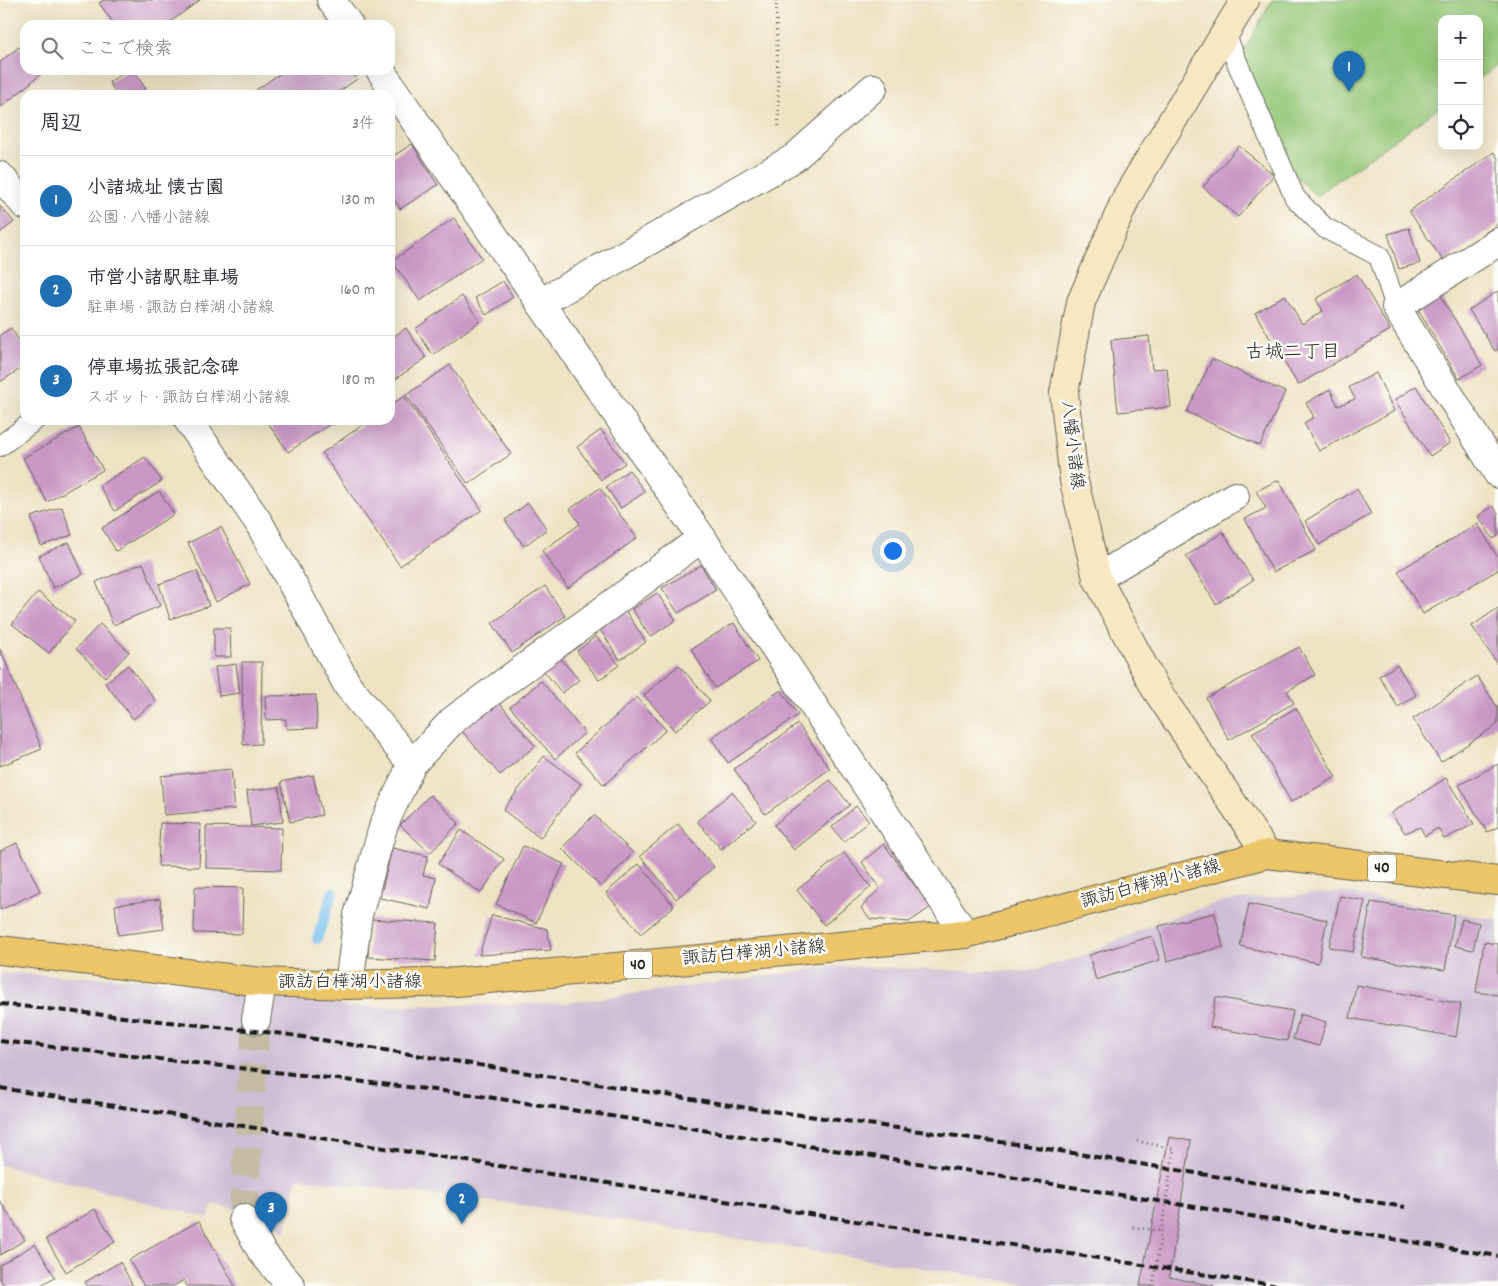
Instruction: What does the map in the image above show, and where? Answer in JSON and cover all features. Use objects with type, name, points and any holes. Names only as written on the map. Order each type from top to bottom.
[{"type":"main road","name":"八幡小諸線","points":[[1245,0],[1127,196],[1081,302],[1064,393],[1074,481],[1097,578],[1155,688],[1266,854]]},
{"type":"main road","name":"諏訪白樺湖小諸線","points":[[0,950],[262,982],[349,985],[457,982],[965,934],[1266,854],[1498,881]]},
{"type":"street","points":[[383,75],[394,90]]},
{"type":"street","points":[[540,303],[794,158],[873,88]]},
{"type":"street","points":[[395,92],[702,538],[965,934]]},
{"type":"street","points":[[0,176],[20,199]]},
{"type":"street","points":[[1498,242],[1396,307],[1498,474]]},
{"type":"street","points":[[191,425],[259,523],[348,686],[412,764]]},
{"type":"street","points":[[1097,578],[1235,496]]},
{"type":"street","points":[[349,985],[358,915],[363,897],[384,824],[412,764],[453,720],[702,538]]},
{"type":"street","points":[[256,1020],[262,982]]},
{"type":"street","points":[[243,1218],[262,1252],[291,1286]]},
{"type":"lane","points":[[1225,34],[1295,198],[1325,228],[1379,256],[1396,307]]},
{"type":"lane","points":[[0,446],[28,425]]},
{"type":"path","points":[[776,0],[779,166]]},
{"type":"path","points":[[1137,1141],[1174,1149],[1153,1286]]},
{"type":"path","points":[[1133,1227],[1162,1231]]},
{"type":"shaded area","points":[[1342,892],[1498,920],[1498,1286],[1036,1286],[543,1208],[297,1178],[285,1234],[271,1218],[213,1204],[208,1218],[0,1165],[0,973],[164,980],[283,991],[349,1007],[566,1003],[839,966],[1030,971],[1074,959],[1166,919],[1228,900]]},
{"type":"green space","points":[[1272,0],[1498,0],[1498,65],[1483,76],[1483,15],[1438,15],[1438,109],[1316,196],[1280,161],[1242,54]]},
{"type":"building","points":[[104,0],[200,0],[173,20],[111,20],[99,3]]},
{"type":"building","points":[[19,47],[20,75],[40,75],[0,108],[0,62]]},
{"type":"building","points":[[121,75],[137,75],[146,90],[114,90],[109,82]]},
{"type":"building","points":[[278,75],[354,75],[357,79],[341,90],[256,90]]},
{"type":"building","points":[[412,144],[438,185],[400,209],[395,201],[395,155]]},
{"type":"building","points":[[1239,146],[1274,175],[1238,217],[1203,187]]},
{"type":"building","points":[[1494,152],[1498,159],[1498,224],[1444,262],[1409,211]]},
{"type":"building","points":[[0,206],[14,222],[0,233]]},
{"type":"building","points":[[454,218],[482,258],[420,301],[395,265],[395,259]]},
{"type":"building","points":[[1409,228],[1420,263],[1399,269],[1388,234]]},
{"type":"building","points":[[1357,274],[1390,330],[1298,385],[1255,313],[1285,295],[1302,324],[1323,311],[1316,299]]},
{"type":"building","points":[[503,281],[513,297],[486,315],[475,298]]},
{"type":"building","points":[[1498,291],[1498,349],[1495,351],[1469,310]]},
{"type":"building","points":[[1439,293],[1482,365],[1459,379],[1416,306]]},
{"type":"building","points":[[462,296],[480,321],[433,355],[415,329]]},
{"type":"building","points":[[11,328],[20,342],[20,369],[0,382],[0,335]]},
{"type":"building","points":[[406,328],[426,358],[395,380],[395,336]]},
{"type":"building","points":[[1149,336],[1152,369],[1167,368],[1171,407],[1118,412],[1111,340]]},
{"type":"building","points":[[1212,359],[1285,392],[1260,446],[1187,412]]},
{"type":"building","points":[[450,365],[511,454],[468,484],[406,395]]},
{"type":"building","points":[[1376,373],[1394,411],[1319,451],[1304,423],[1314,417],[1306,403],[1330,389],[1338,406],[1355,399],[1349,387]]},
{"type":"building","points":[[1416,386],[1450,443],[1430,456],[1395,400]]},
{"type":"building","points":[[404,396],[482,510],[400,566],[322,453],[363,425],[395,425],[395,402]]},
{"type":"building","points":[[269,425],[328,425],[288,452]]},
{"type":"building","points":[[79,427],[103,470],[47,502],[23,458]]},
{"type":"building","points":[[601,430],[625,463],[601,480],[577,447]]},
{"type":"building","points":[[145,457],[162,481],[115,511],[99,486]]},
{"type":"building","points":[[629,470],[645,492],[621,508],[606,487]]},
{"type":"building","points":[[1279,480],[1316,550],[1273,572],[1245,519],[1266,508],[1256,491]]},
{"type":"building","points":[[600,488],[637,538],[568,588],[542,551],[580,524],[570,509]]},
{"type":"building","points":[[1357,489],[1371,514],[1319,545],[1305,521]]},
{"type":"building","points":[[159,491],[174,514],[116,551],[102,528]]},
{"type":"building","points":[[528,503],[547,529],[524,546],[505,520]]},
{"type":"building","points":[[1493,506],[1498,513],[1498,536],[1493,539],[1478,516]]},
{"type":"building","points":[[62,507],[72,535],[41,546],[31,517]]},
{"type":"building","points":[[1478,524],[1498,558],[1498,570],[1423,614],[1398,571]]},
{"type":"building","points":[[221,527],[250,584],[216,602],[188,543]]},
{"type":"building","points":[[1223,532],[1253,580],[1216,604],[1186,556]]},
{"type":"building","points":[[69,542],[83,574],[53,588],[39,556]]},
{"type":"building","points":[[143,563],[160,606],[113,625],[96,582]]},
{"type":"building","points":[[701,565],[716,590],[678,613],[662,588]]},
{"type":"building","points":[[197,571],[209,606],[170,619],[159,584]]},
{"type":"building","points":[[545,586],[565,616],[512,653],[492,623]]},
{"type":"building","points":[[38,592],[75,621],[49,653],[12,624]]},
{"type":"building","points":[[657,593],[676,620],[650,637],[632,609]]},
{"type":"building","points":[[623,607],[646,642],[620,660],[597,625]]},
{"type":"building","points":[[1498,608],[1498,665],[1472,626]]},
{"type":"building","points":[[734,623],[758,661],[715,688],[691,649]]},
{"type":"building","points":[[100,624],[129,652],[105,677],[76,649]]},
{"type":"building","points":[[214,628],[230,628],[231,657],[214,657]]},
{"type":"building","points":[[596,636],[619,665],[599,680],[577,651]]},
{"type":"building","points":[[1299,647],[1315,675],[1287,691],[1294,703],[1229,740],[1206,698]]},
{"type":"building","points":[[0,649],[42,749],[0,766]]},
{"type":"building","points":[[560,658],[579,680],[562,693],[544,671]]},
{"type":"building","points":[[242,662],[262,662],[261,744],[243,745]]},
{"type":"building","points":[[236,664],[240,693],[219,696],[215,667]]},
{"type":"building","points":[[128,665],[156,701],[133,719],[105,683]]},
{"type":"building","points":[[679,665],[710,701],[675,731],[644,695]]},
{"type":"building","points":[[1397,665],[1416,695],[1398,707],[1379,676]]},
{"type":"building","points":[[1477,676],[1498,708],[1498,724],[1441,762],[1413,719]]},
{"type":"building","points":[[541,681],[585,733],[555,759],[510,707]]},
{"type":"building","points":[[781,690],[798,715],[728,763],[711,738]]},
{"type":"building","points":[[316,695],[317,728],[286,729],[286,719],[266,720],[265,696]]},
{"type":"building","points":[[637,697],[666,730],[604,785],[575,753]]},
{"type":"building","points":[[497,700],[535,746],[500,775],[461,730]]},
{"type":"building","points":[[1296,708],[1336,777],[1291,802],[1252,733]]},
{"type":"building","points":[[798,724],[830,769],[765,814],[734,769]]},
{"type":"building","points":[[544,756],[581,784],[540,838],[503,810]]},
{"type":"building","points":[[1498,764],[1498,827],[1487,832],[1459,785]]},
{"type":"building","points":[[231,769],[235,809],[164,815],[161,776]]},
{"type":"building","points":[[313,775],[322,815],[290,822],[281,782]]},
{"type":"building","points":[[1446,778],[1474,824],[1444,839],[1438,828],[1425,836],[1420,827],[1405,833],[1391,813]]},
{"type":"building","points":[[830,780],[850,805],[794,850],[774,825]]},
{"type":"building","points":[[279,787],[283,822],[251,826],[247,791]]},
{"type":"building","points":[[732,792],[756,821],[721,849],[697,821]]},
{"type":"building","points":[[430,795],[459,823],[430,853],[400,825]]},
{"type":"building","points":[[856,806],[869,821],[844,842],[832,827]]},
{"type":"building","points":[[594,815],[633,853],[601,887],[562,848]]},
{"type":"building","points":[[160,823],[201,824],[199,867],[158,866]]},
{"type":"building","points":[[678,824],[714,867],[676,899],[640,856]]},
{"type":"building","points":[[206,826],[282,828],[281,870],[206,868]]},
{"type":"building","points":[[461,830],[504,859],[481,893],[438,864]]},
{"type":"building","points":[[17,843],[40,891],[0,910],[0,851]]},
{"type":"building","points":[[884,844],[931,907],[909,922],[870,919],[861,908],[880,888],[862,862]]},
{"type":"building","points":[[523,846],[564,864],[536,923],[496,904]]},
{"type":"building","points":[[392,848],[428,856],[423,875],[436,878],[430,909],[380,898]]},
{"type":"building","points":[[844,853],[871,887],[824,925],[797,890]]},
{"type":"building","points":[[639,864],[674,906],[641,934],[606,893]]},
{"type":"building","points":[[195,887],[243,888],[242,934],[194,933]]},
{"type":"building","points":[[1340,896],[1365,901],[1353,952],[1329,947]]},
{"type":"building","points":[[160,899],[164,929],[118,935],[115,905]]},
{"type":"building","points":[[1371,902],[1454,915],[1445,970],[1361,957]]},
{"type":"building","points":[[1249,904],[1327,920],[1318,963],[1240,946]]},
{"type":"building","points":[[1215,913],[1223,947],[1167,961],[1159,926]]},
{"type":"building","points":[[492,915],[547,929],[551,950],[479,955]]},
{"type":"building","points":[[370,919],[438,923],[435,961],[368,957]]},
{"type":"building","points":[[1462,919],[1479,923],[1473,950],[1455,946]]},
{"type":"building","points":[[1152,936],[1160,960],[1096,980],[1089,955]]},
{"type":"building","points":[[1484,942],[1498,944],[1498,995],[1476,992]]},
{"type":"building","points":[[1356,985],[1461,1004],[1456,1037],[1350,1018]]},
{"type":"building","points":[[1216,997],[1293,1011],[1287,1041],[1210,1027]]},
{"type":"building","points":[[1300,1014],[1326,1022],[1319,1046],[1293,1039]]},
{"type":"building","points":[[1169,1137],[1191,1141],[1169,1277],[1214,1286],[1140,1286]]},
{"type":"building","points":[[0,1201],[25,1240],[0,1255]]},
{"type":"building","points":[[95,1209],[115,1242],[66,1272],[46,1239]]},
{"type":"building","points":[[199,1221],[235,1286],[187,1286],[184,1280],[174,1286],[144,1286],[129,1260]]},
{"type":"building","points":[[35,1244],[55,1277],[39,1286],[5,1286],[0,1279],[0,1265]]},
{"type":"building","points":[[120,1262],[133,1286],[87,1286],[85,1282]]},
{"type":"waterway","points":[[317,939],[333,892]]},
{"type":"tunnel","points":[[243,1218],[256,1020]]},
{"type":"railway","points":[[0,1004],[284,1034],[742,1107],[1023,1145],[1405,1207]]},
{"type":"railway","points":[[0,1041],[461,1093],[1016,1178],[1498,1256]]},
{"type":"railway","points":[[0,1088],[1279,1286]]},
{"type":"place","name":"小諸城址 懐古園","points":[[1349,92]]},
{"type":"place","name":"市営小諸駅駐車場","points":[[462,1224]]},
{"type":"place","name":"停車場拡張記念碑","points":[[271,1233]]},
{"type":"district","name":"古城二丁目","points":[[1293,353]]}]
